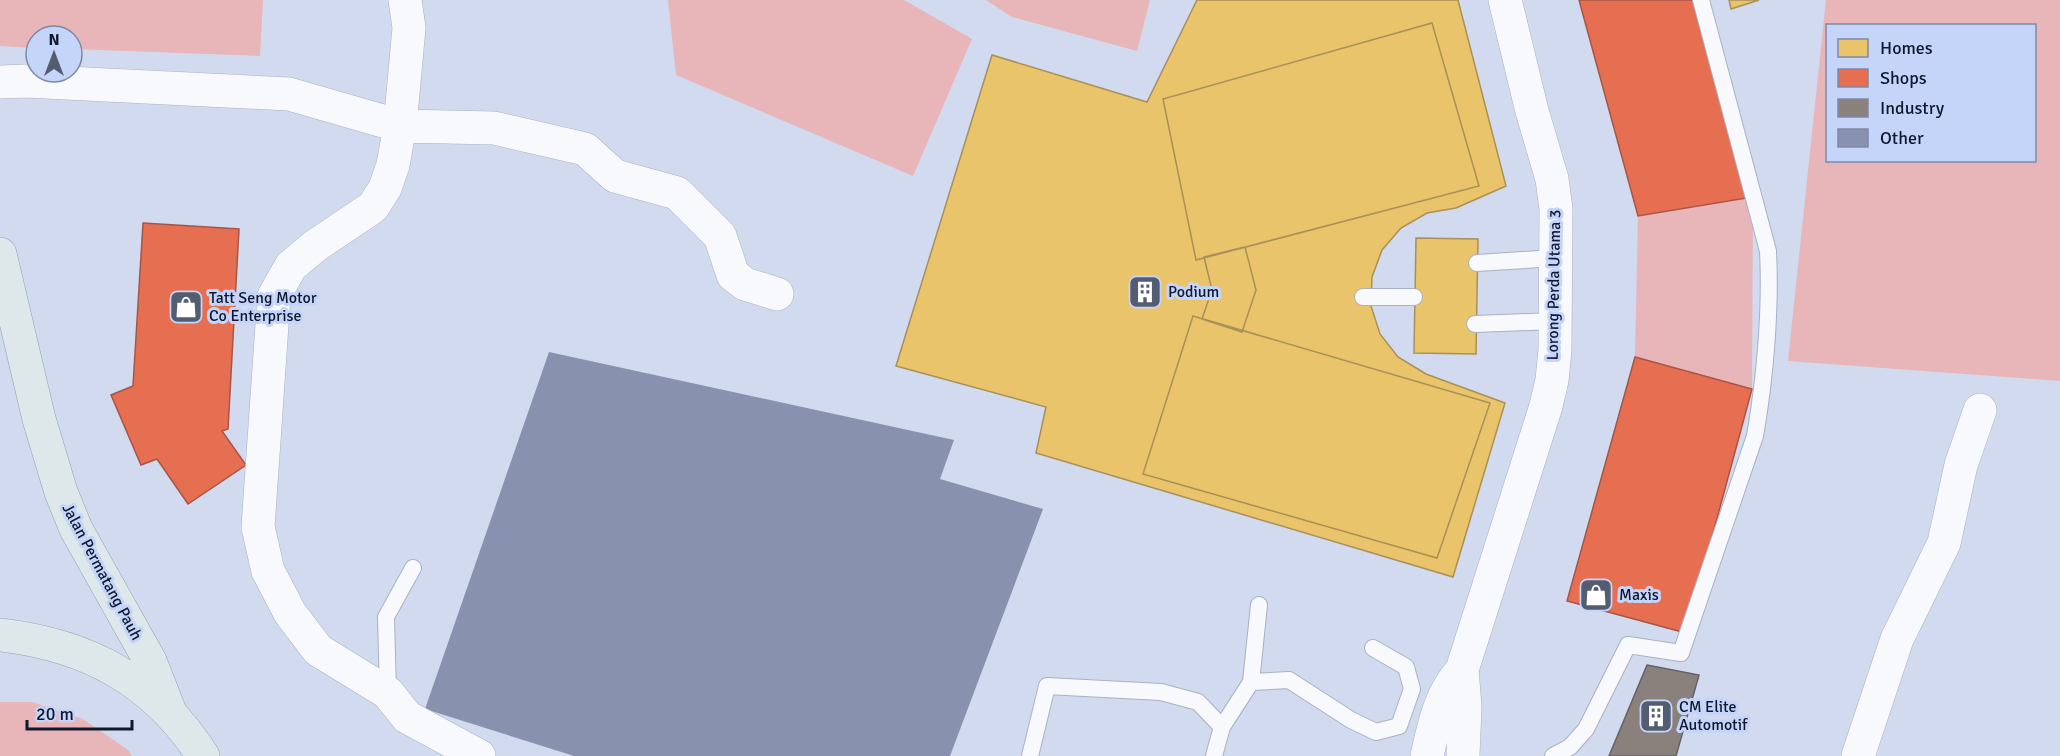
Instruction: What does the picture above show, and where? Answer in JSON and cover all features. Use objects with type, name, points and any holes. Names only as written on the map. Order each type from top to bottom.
[{"type":"main road","name":"Jalan Permatang Pauh","points":[[0,254],[39,420],[61,492],[76,529],[150,661],[170,712]]},
{"type":"main road","points":[[0,635],[62,646],[92,657],[121,673],[170,712],[203,756]]},
{"type":"street","points":[[405,0],[409,28],[400,126],[393,165],[385,188],[372,207],[315,246],[291,266],[274,296],[258,527],[268,571],[290,613],[318,650],[388,693],[407,717],[479,756]]},
{"type":"street","name":"Lorong Perda Utama 3","points":[[1463,756],[1465,706],[1462,670],[1546,406],[1552,380],[1556,321],[1556,209],[1552,179],[1532,111],[1505,0]]},
{"type":"street","points":[[0,82],[289,94],[400,126],[494,128],[585,149],[615,176],[677,193],[720,236],[733,275],[746,284],[777,294]]},
{"type":"street","points":[[1858,756],[1897,639],[1944,543],[1961,465],[1980,410]]},
{"type":"street","name":"Lorong Perda Utama 3","points":[[1427,756],[1443,698],[1450,683],[1462,670]]},
{"type":"lane","points":[[1553,756],[1570,747],[1586,729],[1628,645],[1682,653],[1755,436],[1761,400],[1769,276],[1768,251],[1701,0]]},
{"type":"lane","points":[[1477,263],[1555,258]]},
{"type":"lane","points":[[1363,297],[1414,297]]},
{"type":"lane","points":[[1475,324],[1556,321]]},
{"type":"lane","points":[[388,693],[387,617],[413,567]]},
{"type":"lane","points":[[1214,756],[1222,727],[1251,682],[1259,605]]},
{"type":"lane","points":[[1251,682],[1289,680],[1351,720],[1376,732],[1399,726],[1412,689],[1406,667],[1373,648]]},
{"type":"lane","points":[[1030,756],[1047,686],[1161,692],[1198,702],[1222,727]]},
{"type":"shaded area","points":[[0,0],[263,0],[260,56],[84,49],[84,24],[24,24],[24,47],[0,46]]},
{"type":"shaded area","points":[[668,0],[904,0],[972,39],[913,176],[676,75]]},
{"type":"shaded area","points":[[986,0],[1150,0],[1137,51],[1012,17]]},
{"type":"shaded area","points":[[1826,0],[2060,0],[2060,381],[1788,361]]},
{"type":"shaded area","points":[[1753,197],[1752,389],[1635,357],[1638,216]]},
{"type":"shaded area","points":[[0,702],[32,702],[83,719],[128,750],[132,756],[0,756]]},
{"type":"building: Homes","name":"Podium","points":[[1197,0],[1458,0],[1506,186],[1456,208],[1427,213],[1401,228],[1382,250],[1372,277],[1371,306],[1380,334],[1398,357],[1426,374],[1505,403],[1453,577],[1036,453],[1046,407],[896,366],[992,55],[1147,102]]},
{"type":"building: Homes","points":[[1729,0],[1759,0],[1731,9]]},
{"type":"building: Homes","points":[[1432,23],[1479,186],[1196,260],[1163,99]]},
{"type":"building: Homes","points":[[1416,238],[1478,239],[1476,354],[1414,353]]},
{"type":"building: Homes","points":[[1245,247],[1256,290],[1242,332],[1202,319],[1212,290],[1204,257]]},
{"type":"building: Homes","points":[[1193,316],[1490,403],[1437,558],[1143,474]]},
{"type":"building: Shops","points":[[1579,0],[1696,0],[1753,197],[1638,216]]},
{"type":"building: Shops","name":"Tatt Seng Motor Co Enterprise","points":[[143,223],[239,229],[228,429],[222,431],[246,465],[188,504],[157,459],[141,465],[111,395],[133,386]]},
{"type":"building: Shops","points":[[1635,357],[1752,389],[1686,633],[1567,601]]},
{"type":"building: Industry","name":"CM Elite Automotif","points":[[1647,665],[1699,675],[1676,756],[1609,756]]},
{"type":"building: Other","points":[[549,352],[954,440],[940,479],[1043,509],[950,756],[574,756],[425,709]]},
{"type":"place","name":"Podium","points":[[1145,292]]},
{"type":"place","name":"Tatt Seng Motor Co Enterprise","points":[[186,307]]},
{"type":"place","name":"Maxis","points":[[1596,595]]},
{"type":"place","name":"CM Elite Automotif","points":[[1656,716]]}]
